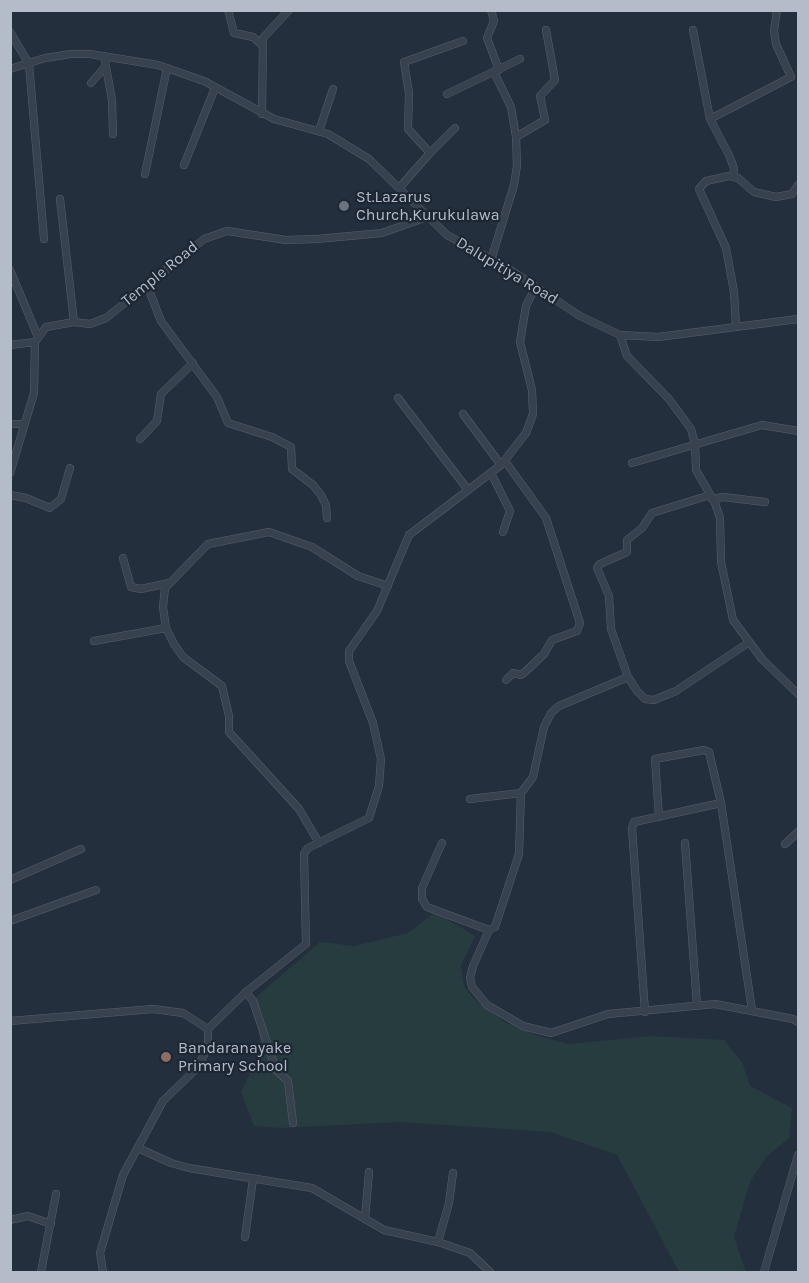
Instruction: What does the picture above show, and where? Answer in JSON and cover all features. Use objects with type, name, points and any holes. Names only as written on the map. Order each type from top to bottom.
[{"type":"street","points":[[228,10],[234,33],[253,37],[262,45]]},
{"type":"street","points":[[262,114],[262,45],[267,31],[288,10]]},
{"type":"street","points":[[491,10],[494,21],[487,38],[511,107],[516,137],[514,185],[491,260]]},
{"type":"street","points":[[710,119],[791,77],[776,44],[774,31],[777,10]]},
{"type":"street","points":[[516,137],[545,120],[540,96],[555,80],[546,30]]},
{"type":"street","points":[[693,30],[710,119],[729,155],[734,168],[733,177]]},
{"type":"street","points":[[10,32],[29,64],[44,239]]},
{"type":"street","points":[[430,153],[408,129],[409,93],[404,62],[463,41]]},
{"type":"street","name":"Dalupitiya Road","points":[[10,69],[71,54],[104,56],[167,68],[215,88],[262,114],[319,131],[351,146],[369,159],[447,235],[597,325],[621,335],[658,337],[798,319]]},
{"type":"street","points":[[104,56],[104,68],[112,100],[113,134]]},
{"type":"street","points":[[447,94],[520,59]]},
{"type":"street","points":[[91,83],[104,68]]},
{"type":"street","points":[[145,174],[167,68]]},
{"type":"street","points":[[184,165],[215,88]]},
{"type":"street","points":[[319,131],[333,89]]},
{"type":"street","points":[[399,187],[455,128]]},
{"type":"street","points":[[736,326],[734,292],[726,248],[699,189],[706,181],[733,177],[754,192],[776,197],[792,194],[798,185]]},
{"type":"street","points":[[60,199],[74,322]]},
{"type":"street","name":"Temple Road","points":[[36,339],[46,327],[74,322],[90,324],[106,318],[204,239],[227,231],[278,239],[317,239],[382,233],[427,217]]},
{"type":"street","points":[[10,270],[36,339],[34,393],[10,473]]},
{"type":"street","points":[[147,285],[161,321],[180,351],[193,363],[217,397],[228,423],[273,437],[291,447],[292,470],[313,485],[321,495],[326,505],[327,518]]},
{"type":"street","points":[[103,1272],[100,1253],[123,1176],[163,1101],[196,1069],[206,1048],[208,1029],[246,992],[306,944],[302,863],[308,848],[369,818],[379,786],[381,759],[373,723],[349,661],[349,651],[377,611],[410,535],[503,463],[526,433],[533,414],[532,390],[520,342],[526,306],[535,288]]},
{"type":"street","points":[[621,335],[627,356],[669,399],[692,429],[696,470],[720,518],[721,562],[733,620],[748,643],[798,694]]},
{"type":"street","points":[[10,345],[36,339]]},
{"type":"street","points":[[140,439],[157,421],[161,394],[193,363]]},
{"type":"street","points":[[398,398],[468,490]]},
{"type":"street","points":[[463,414],[546,518],[580,618],[577,631],[552,640],[544,654],[525,672],[521,675],[513,673],[506,680]]},
{"type":"street","points":[[10,424],[23,424]]},
{"type":"street","points":[[632,463],[762,425],[798,431]]},
{"type":"street","points":[[10,495],[26,498],[50,508],[61,499],[70,468]]},
{"type":"street","points":[[491,473],[510,511],[503,532]]},
{"type":"street","points":[[748,643],[660,699],[645,699],[637,692],[628,677],[615,643],[611,629],[609,596],[597,568],[600,564],[627,552],[627,540],[642,528],[652,513],[711,497],[765,502]]},
{"type":"street","points":[[319,843],[299,809],[229,732],[229,716],[222,686],[183,657],[166,628],[162,607],[165,588],[208,544],[269,532],[312,547],[358,576],[388,586]]},
{"type":"street","points":[[123,558],[131,587],[141,589],[168,583]]},
{"type":"street","points":[[94,641],[166,628]]},
{"type":"street","points":[[628,677],[559,706],[551,713],[544,727],[533,777],[521,793],[519,854],[495,927],[489,930],[473,966],[470,978],[472,987],[487,1005],[523,1026],[551,1033],[608,1014],[715,1004],[752,1010],[798,1022]]},
{"type":"street","points":[[658,817],[655,759],[704,750],[709,752],[721,803],[752,1010]]},
{"type":"street","points":[[470,799],[521,793]]},
{"type":"street","points":[[645,1012],[632,828],[634,822],[721,803]]},
{"type":"street","points":[[785,844],[798,832]]},
{"type":"street","points":[[442,843],[422,888],[422,899],[427,907],[489,930]]},
{"type":"street","points":[[685,843],[697,1005]]},
{"type":"street","points":[[10,880],[81,849]]},
{"type":"street","points":[[10,921],[96,890]]},
{"type":"street","points":[[246,992],[253,1001],[276,1071],[288,1081],[293,1123]]},
{"type":"street","points":[[10,1021],[153,1009],[183,1013],[208,1029]]},
{"type":"street","points":[[138,1148],[171,1163],[312,1188],[384,1230],[438,1242],[470,1253],[490,1272]]},
{"type":"street","points":[[764,1272],[798,1155]]},
{"type":"street","points":[[365,1219],[369,1173]]},
{"type":"street","points":[[438,1242],[449,1203],[453,1173]]},
{"type":"street","points":[[245,1237],[253,1179]]},
{"type":"street","points":[[41,1272],[56,1194]]},
{"type":"street","points":[[10,1220],[28,1216],[51,1224]]},
{"type":"green space","points":[[435,912],[475,936],[461,965],[464,986],[474,999],[503,1021],[538,1036],[569,1044],[651,1036],[724,1040],[742,1062],[750,1086],[792,1108],[789,1138],[766,1157],[750,1182],[734,1237],[746,1272],[679,1272],[617,1155],[551,1132],[399,1122],[281,1128],[254,1126],[241,1092],[260,1053],[258,1009],[254,999],[320,942],[354,946],[408,933]]},
{"type":"place","name":"St.Lazarus Church,Kurukulawa","points":[[344,206]]},
{"type":"place","name":"Bandaranayake Primary School","points":[[166,1057]]}]
